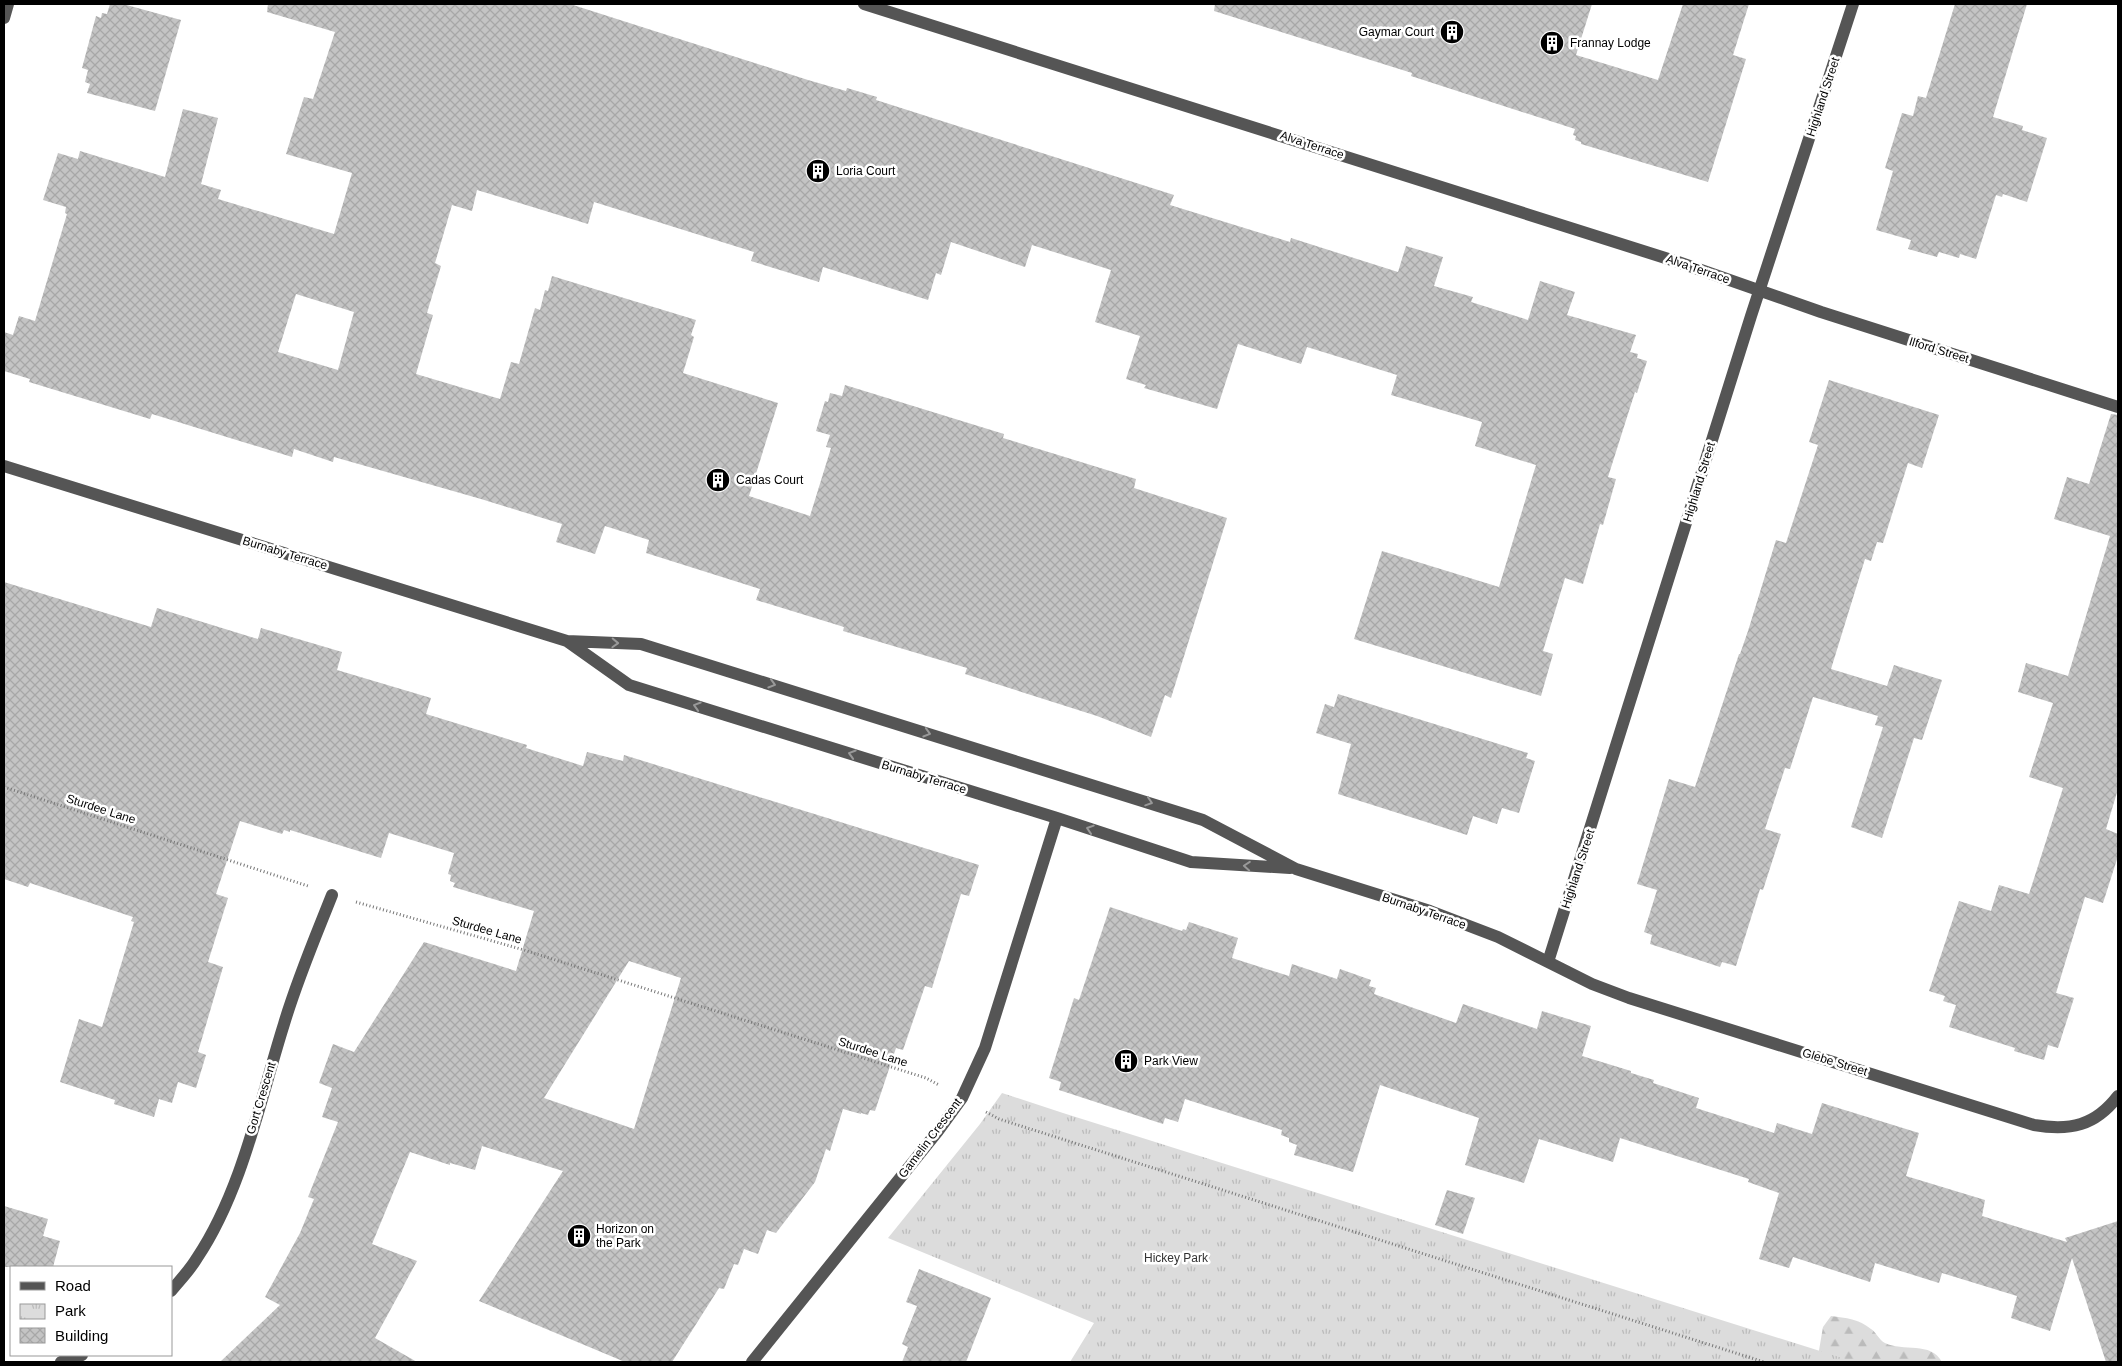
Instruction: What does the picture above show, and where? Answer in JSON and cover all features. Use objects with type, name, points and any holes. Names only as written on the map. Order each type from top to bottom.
[{"type":"street","points":[[4,18],[8,4]]},
{"type":"street","name":"Alva Terrace","points":[[864,4],[1668,259],[1760,290]]},
{"type":"street","name":"Highland Street","points":[[1548,962],[1760,290],[1853,4]]},
{"type":"street","name":"Ilford Street","points":[[1760,290],[1821,312],[2118,407]]},
{"type":"street","name":"Burnaby Terrace","points":[[4,466],[567,641],[641,644],[1203,820],[1296,869],[1430,911],[1498,937],[1548,962]]},
{"type":"street","name":"Burnaby Terrace","points":[[567,641],[629,685],[1057,818],[1191,862],[1296,869]]},
{"type":"street","name":"Gamelin Crescent","points":[[752,1362],[938,1131],[962,1098],[984,1048],[1057,818]]},
{"type":"street","name":"Gort Crescent","points":[[172,1290],[197,1258],[224,1210],[244,1156],[288,1012],[332,895]]},
{"type":"street","name":"Glebe Street","points":[[1548,962],[1592,984],[1629,998],[2034,1125],[2070,1128],[2098,1117],[2118,1096]]},
{"type":"street","points":[[61,1362],[79,1356]]},
{"type":"path","name":"Sturdee Lane","points":[[4,787],[289,879],[332,895],[524,950],[926,1078],[999,1119],[1764,1362]]},
{"type":"green space","name":"Hickey Park","points":[[1002,1093],[1855,1362],[1070,1362],[1094,1323],[888,1238],[980,1124]]},
{"type":"green space","points":[[1831,1316],[1862,1323],[1873,1330],[1881,1340],[1892,1346],[1931,1351],[1942,1362],[1817,1362],[1823,1327]]},
{"type":"building","points":[[110,4],[123,4],[181,20],[155,111],[87,93],[90,84],[85,82],[88,70],[82,68],[96,16],[101,18],[102,13],[107,14]]},
{"type":"building","points":[[268,4],[570,4],[808,80],[846,91],[847,88],[877,97],[876,100],[1174,195],[1170,205],[1290,242],[1291,238],[1398,272],[1406,246],[1443,257],[1434,286],[1473,297],[1471,302],[1528,320],[1540,281],[1575,292],[1567,315],[1636,335],[1630,352],[1638,354],[1637,358],[1647,361],[1608,477],[1616,479],[1603,525],[1600,524],[1583,584],[1565,578],[1543,651],[1553,654],[1541,696],[1354,639],[1382,551],[1499,587],[1536,465],[1475,446],[1482,422],[1391,395],[1397,375],[1307,347],[1301,364],[1238,344],[1217,409],[1144,388],[1146,385],[1126,379],[1140,336],[1095,322],[1111,270],[1032,245],[1025,267],[951,242],[941,275],[936,273],[928,300],[823,267],[819,282],[751,261],[754,252],[594,202],[588,224],[477,190],[472,211],[452,205],[435,263],[441,266],[427,313],[433,315],[416,374],[500,399],[511,362],[519,364],[535,308],[540,310],[545,290],[548,291],[552,276],[696,320],[691,335],[694,337],[683,373],[778,403],[749,496],[810,516],[831,448],[826,447],[830,435],[816,431],[825,401],[828,402],[830,393],[842,396],[845,385],[1004,434],[1003,438],[1136,479],[1134,488],[1227,518],[1171,698],[1165,695],[1151,737],[1097,716],[965,674],[967,668],[843,631],[844,627],[756,600],[760,589],[646,553],[649,540],[605,526],[595,554],[556,542],[562,524],[334,457],[333,462],[294,449],[292,457],[152,414],[150,419],[29,382],[30,379],[4,371],[4,332],[13,335],[19,316],[35,321],[67,214],[65,213],[66,207],[43,200],[58,153],[78,159],[80,151],[165,177],[183,109],[218,118],[201,184],[221,190],[218,199],[334,234],[352,173],[286,154],[304,97],[313,99],[335,32],[267,12]],"holes":[[[296,294],[354,312],[338,370],[278,352]]]},
{"type":"building","points":[[1215,4],[1592,4],[1576,55],[1658,80],[1683,4],[1749,4],[1733,55],[1746,59],[1708,182],[1581,144],[1581,142],[1575,140],[1576,136],[1573,135],[1575,129],[1411,76],[1412,73],[1214,11]]},
{"type":"building","points":[[1955,4],[2027,4],[1993,117],[2023,126],[2022,130],[2047,138],[2027,202],[2003,194],[2002,197],[1996,195],[1976,259],[1960,254],[1959,258],[1939,252],[1937,257],[1908,249],[1911,240],[1876,230],[1893,171],[1885,168],[1902,113],[1913,116],[1918,96],[1926,98]]},
{"type":"building","points":[[1829,380],[1939,415],[1922,468],[1908,463],[1883,543],[1877,542],[1871,561],[1865,559],[1831,669],[1887,686],[1894,665],[1942,680],[1922,740],[1914,738],[1882,838],[1851,827],[1883,727],[1875,725],[1878,716],[1813,697],[1790,769],[1785,768],[1765,829],[1781,834],[1763,890],[1760,889],[1736,966],[1722,962],[1720,967],[1650,944],[1652,935],[1644,932],[1657,890],[1637,884],[1669,779],[1695,787],[1748,631],[1776,540],[1786,543],[1818,445],[1809,442]]},
{"type":"building","points":[[2111,414],[2118,415],[2118,789],[2106,829],[2118,834],[2118,856],[2103,903],[2085,897],[2056,993],[2074,998],[2058,1048],[2048,1045],[2044,1060],[2014,1051],[2015,1048],[1949,1027],[1956,1005],[1943,1001],[1945,996],[1929,991],[1959,901],[1991,911],[1999,885],[2029,894],[2063,788],[2029,777],[2053,703],[2018,692],[2026,663],[2068,676],[2110,536],[2054,519],[2067,477],[2089,484]]},
{"type":"building","points":[[4,582],[151,627],[157,608],[258,639],[261,628],[342,652],[337,670],[431,698],[426,714],[527,745],[526,748],[583,766],[587,752],[623,761],[624,755],[979,865],[969,896],[961,894],[932,988],[925,986],[903,1050],[896,1048],[875,1111],[870,1110],[868,1115],[843,1109],[830,1151],[826,1149],[815,1182],[776,1233],[767,1230],[758,1254],[744,1249],[738,1265],[734,1264],[724,1289],[719,1288],[672,1362],[625,1362],[479,1301],[563,1171],[482,1146],[475,1170],[450,1163],[450,1165],[410,1152],[372,1244],[417,1261],[375,1338],[417,1362],[220,1362],[280,1305],[265,1297],[300,1233],[314,1199],[308,1197],[338,1122],[322,1117],[332,1088],[319,1083],[333,1044],[354,1052],[424,942],[516,971],[534,911],[453,887],[455,883],[450,881],[451,875],[448,874],[454,853],[389,833],[381,858],[290,830],[290,832],[284,830],[282,834],[240,821],[216,894],[228,898],[208,962],[223,967],[198,1052],[206,1055],[196,1088],[178,1082],[172,1103],[159,1099],[154,1117],[114,1104],[115,1100],[60,1082],[79,1019],[102,1027],[134,922],[131,921],[133,917],[30,883],[28,887],[4,879]],"holes":[[[629,961],[681,978],[634,1129],[544,1098]]]},
{"type":"building","points":[[1338,694],[1528,753],[1526,758],[1535,761],[1519,813],[1502,808],[1497,824],[1473,816],[1467,835],[1338,794],[1351,744],[1316,733],[1325,704],[1334,707]]},
{"type":"building","points":[[1110,907],[1182,931],[1183,929],[1186,930],[1189,922],[1238,938],[1232,958],[1289,976],[1292,964],[1337,979],[1340,969],[1371,980],[1369,986],[1376,988],[1374,994],[1456,1023],[1463,1004],[1537,1029],[1542,1011],[1591,1026],[1582,1056],[1631,1071],[1631,1073],[1654,1080],[1653,1083],[1699,1098],[1696,1108],[1774,1133],[1777,1123],[1812,1134],[1822,1103],[1919,1133],[1906,1176],[1985,1200],[1982,1216],[2067,1242],[2065,1238],[2118,1221],[2118,1362],[2106,1362],[2072,1258],[2050,1331],[2011,1318],[2017,1296],[1942,1273],[1939,1283],[1875,1263],[1870,1282],[1793,1257],[1789,1268],[1759,1259],[1779,1193],[1748,1182],[1749,1179],[1620,1138],[1613,1162],[1539,1139],[1524,1183],[1465,1165],[1479,1118],[1380,1085],[1353,1172],[1294,1155],[1297,1145],[1289,1142],[1289,1138],[1281,1135],[1282,1130],[1185,1099],[1178,1122],[1165,1118],[1163,1124],[1059,1090],[1061,1082],[1049,1078],[1074,998],[1079,1000]]},
{"type":"building","points":[[1447,1190],[1475,1198],[1463,1234],[1435,1225]]},
{"type":"building","points":[[4,1206],[48,1219],[43,1236],[60,1241],[53,1266],[4,1267]]},
{"type":"building","points":[[919,1269],[991,1298],[966,1362],[902,1362],[908,1347],[902,1344],[917,1306],[906,1302]]},
{"type":"place","name":"Gaymar Court","points":[[1452,32]]},
{"type":"place","name":"Frannay Lodge","points":[[1552,43]]},
{"type":"place","name":"Loria Court","points":[[818,171]]},
{"type":"place","name":"Cadas Court","points":[[718,480]]},
{"type":"place","name":"Park View","points":[[1126,1061]]},
{"type":"place","name":"Horizon on the Park","points":[[579,1236]]}]
